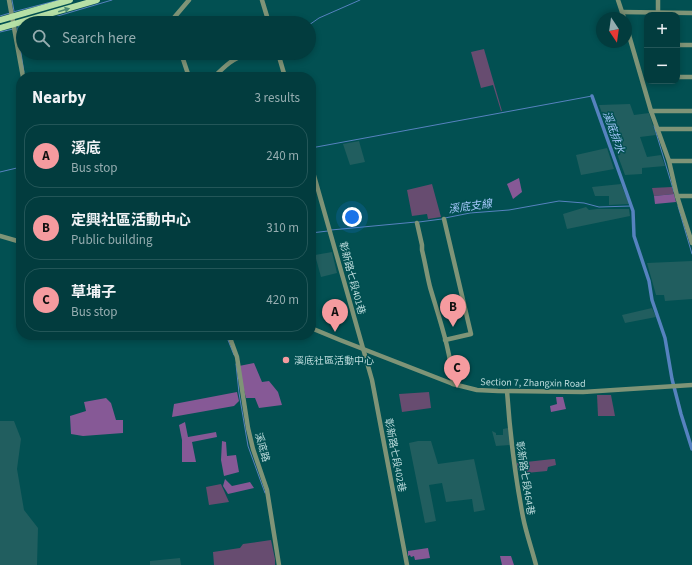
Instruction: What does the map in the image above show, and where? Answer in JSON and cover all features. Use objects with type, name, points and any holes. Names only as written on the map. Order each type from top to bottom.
[{"type":"main road","points":[[0,20],[70,0]]},
{"type":"main road","points":[[42,16],[97,0]]},
{"type":"main road","points":[[0,28],[14,24]]},
{"type":"street","points":[[9,0],[16,36]]},
{"type":"street","points":[[175,16],[189,0]]},
{"type":"street","points":[[262,0],[267,16]]},
{"type":"street","points":[[618,0],[622,12]]},
{"type":"street","points":[[658,0],[658,12]]},
{"type":"street","points":[[632,13],[644,13]]},
{"type":"street","points":[[680,13],[692,13]]},
{"type":"street","points":[[632,42],[644,77]]},
{"type":"street","points":[[680,45],[692,45]]},
{"type":"street","points":[[20,60],[22,72]]},
{"type":"street","points":[[184,60],[188,72]]},
{"type":"street","points":[[220,72],[233,60]]},
{"type":"street","points":[[280,60],[284,72]]},
{"type":"street","points":[[680,77],[692,77]]},
{"type":"street","points":[[646,84],[677,196],[689,225],[692,243]]},
{"type":"street","points":[[652,111],[692,110]]},
{"type":"street","points":[[657,129],[692,129]]},
{"type":"street","points":[[668,161],[692,161]]},
{"type":"street","name":"彰新路七段401巷","points":[[316,182],[364,349]]},
{"type":"street","points":[[677,196],[692,196]]},
{"type":"street","points":[[444,219],[471,334],[445,340]]},
{"type":"street","points":[[417,224],[430,286],[452,370],[453,384]]},
{"type":"street","points":[[0,236],[16,241]]},
{"type":"street","name":"Section 7, Zhangxin Road","points":[[316,330],[453,384],[476,390],[583,392],[692,386]]},
{"type":"street","name":"溪底路","points":[[231,340],[237,357],[248,428],[253,449],[267,490],[279,565]]},
{"type":"street","name":"彰新路七段402巷","points":[[364,349],[376,399],[407,565]]},
{"type":"street","name":"彰新路七段464巷","points":[[507,391],[509,423],[516,475],[524,519],[536,565]]},
{"type":"shaded area","points":[[484,49],[502,111],[493,85],[481,88],[471,52]]},
{"type":"shaded area","points":[[630,104],[634,115],[649,113],[656,135],[640,137],[647,157],[661,155],[665,166],[642,168],[642,174],[625,175],[599,105]]},
{"type":"shaded area","points":[[359,141],[365,162],[350,165],[343,144]]},
{"type":"shaded area","points":[[607,148],[614,169],[581,175],[576,155]]},
{"type":"shaded area","points":[[519,178],[522,192],[513,199],[507,184]]},
{"type":"shaded area","points":[[432,184],[441,217],[428,219],[427,214],[412,216],[407,190]]},
{"type":"shaded area","points":[[621,184],[629,204],[609,205],[609,196],[595,196],[592,187]]},
{"type":"shaded area","points":[[672,187],[674,194],[654,196],[652,188]]},
{"type":"shaded area","points":[[674,194],[676,202],[655,204],[654,196]]},
{"type":"shaded area","points":[[586,207],[589,210],[629,209],[630,216],[567,229],[563,214]]},
{"type":"shaded area","points":[[332,252],[337,273],[321,277],[316,255]]},
{"type":"shaded area","points":[[692,261],[692,299],[665,301],[664,295],[656,295],[647,263]]},
{"type":"shaded area","points":[[652,308],[656,317],[625,323],[622,315]]},
{"type":"shaded area","points":[[254,363],[262,382],[269,381],[278,392],[282,405],[259,408],[255,398],[246,398],[239,366]]},
{"type":"shaded area","points":[[237,392],[239,401],[234,406],[172,417],[174,404]]},
{"type":"shaded area","points":[[429,392],[431,408],[402,412],[399,394]]},
{"type":"shaded area","points":[[597,395],[611,395],[615,416],[598,416]]},
{"type":"shaded area","points":[[556,397],[563,397],[566,409],[551,412],[550,406],[557,404]]},
{"type":"shaded area","points":[[106,398],[111,403],[116,420],[123,420],[123,433],[83,436],[71,434],[70,416],[86,411],[84,402]]},
{"type":"shaded area","points":[[0,421],[14,421],[21,439],[17,469],[24,510],[38,528],[37,565],[0,565]]},
{"type":"shaded area","points":[[185,422],[188,437],[216,432],[217,437],[192,442],[196,462],[182,462],[182,440],[179,425]]},
{"type":"shaded area","points":[[508,428],[511,445],[496,446],[492,431],[496,433],[496,435],[503,435],[503,429]]},
{"type":"shaded area","points":[[222,441],[226,442],[227,456],[236,455],[239,472],[224,476],[221,460]]},
{"type":"shaded area","points":[[431,441],[438,464],[474,459],[485,510],[474,512],[472,499],[446,502],[442,483],[429,485],[436,521],[425,523],[409,443]]},
{"type":"shaded area","points":[[555,459],[556,465],[548,467],[547,471],[526,473],[524,470],[518,470],[517,463]]},
{"type":"shaded area","points":[[225,479],[232,486],[250,482],[254,488],[228,494],[223,486]]},
{"type":"shaded area","points":[[221,484],[229,502],[209,505],[206,487]]},
{"type":"shaded area","points":[[271,540],[275,565],[214,565],[213,552],[240,548],[243,544]]},
{"type":"shaded area","points":[[428,548],[430,558],[415,560],[414,556],[408,556],[408,551]]},
{"type":"shaded area","points":[[500,556],[511,556],[514,565],[502,565]]},
{"type":"shaded area","points":[[180,558],[181,565],[150,565],[150,561]]},
{"type":"waterway","points":[[12,0],[14,11]]},
{"type":"waterway","points":[[13,12],[59,0]]},
{"type":"waterway","points":[[58,16],[112,0]]},
{"type":"waterway","points":[[316,20],[360,0]]},
{"type":"waterway","points":[[0,16],[10,13]]},
{"type":"waterway","points":[[0,32],[13,29]]},
{"type":"waterway","points":[[22,60],[24,72]]},
{"type":"waterway","name":"溪底排水","points":[[316,147],[592,96]]},
{"type":"waterway","name":"溪底排水","points":[[592,96],[633,211],[634,236],[649,281],[652,300],[665,338],[672,379],[692,449]]},
{"type":"waterway","points":[[654,126],[674,192]]},
{"type":"waterway","points":[[0,172],[16,168]]},
{"type":"waterway","name":"溪底支線","points":[[445,218],[470,213],[509,210],[559,201],[584,203],[599,207],[631,206]]},
{"type":"waterway","points":[[678,206],[692,254]]},
{"type":"waterway","name":"溪底支線","points":[[419,222],[442,219]]},
{"type":"waterway","name":"溪底支線","points":[[331,230],[416,222]]},
{"type":"waterway","name":"溪底支線","points":[[316,232],[328,231]]},
{"type":"waterway","points":[[228,340],[234,355]]},
{"type":"waterway","points":[[236,364],[239,393],[248,446],[265,493]]},
{"type":"place","name":"定興社區活動中心","points":[[453,327]]},
{"type":"place","name":"溪底","points":[[335,332]]},
{"type":"place","name":"溪底社區活動中心","points":[[286,360]]},
{"type":"place","name":"草埔子","points":[[457,388]]}]
